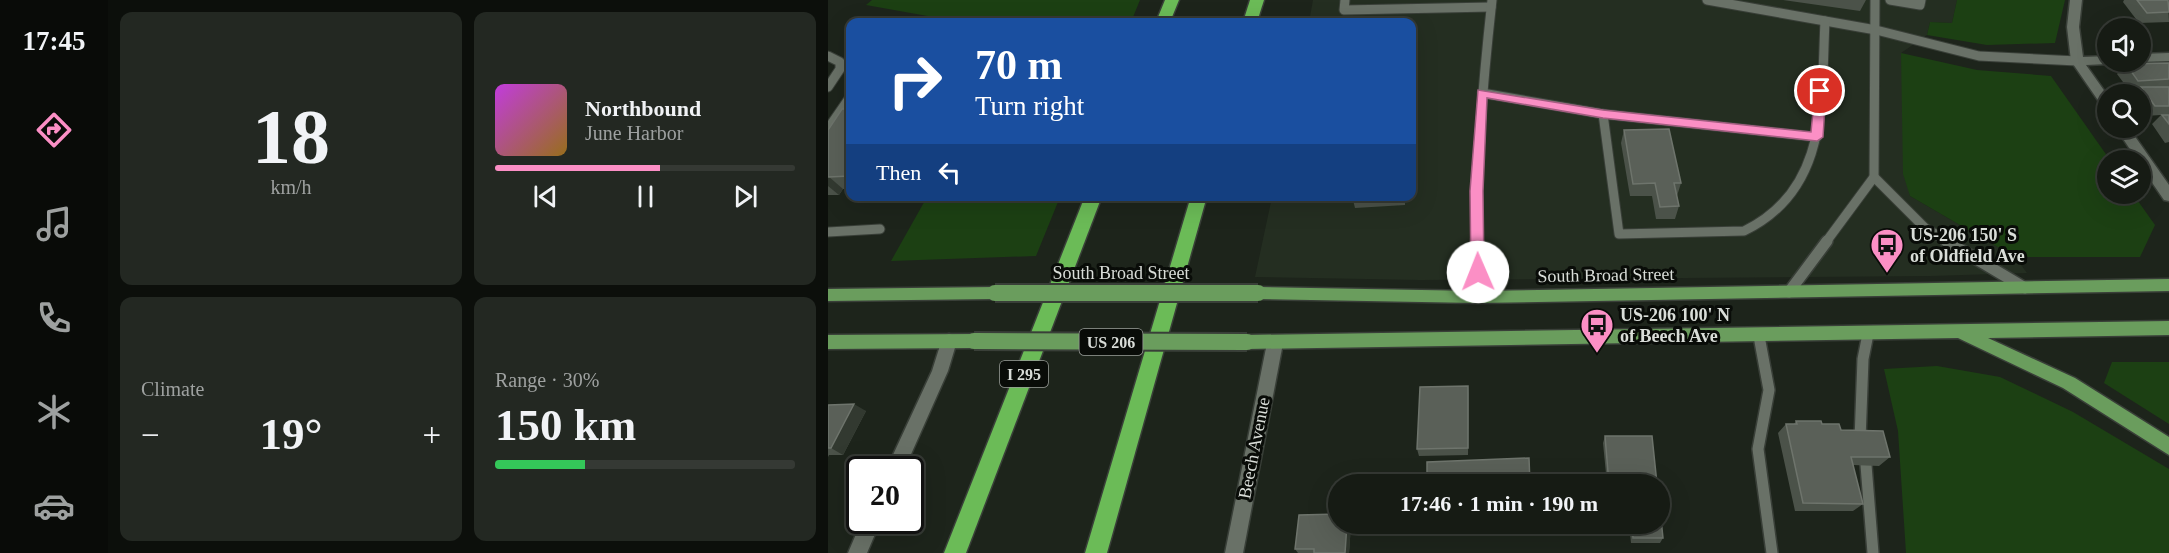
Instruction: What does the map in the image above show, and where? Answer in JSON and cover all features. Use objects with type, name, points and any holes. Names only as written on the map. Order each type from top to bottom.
[{"type":"highway","points":[[1165,18],[1172,0]]},
{"type":"highway","points":[[1251,18],[1257,0]]},
{"type":"highway","name":"I 295","points":[[955,553],[1092,201]]},
{"type":"highway","points":[[1096,553],[1198,201]]},
{"type":"main road","name":"South Broad Street","points":[[828,295],[1258,293],[1476,297],[2169,285]]},
{"type":"main road","name":"US 206","points":[[828,342],[1275,343],[2169,328]]},
{"type":"main road","points":[[1959,333],[2013,355],[2069,383],[2169,447]]},
{"type":"street","points":[[2076,0],[2073,27],[2077,61],[2097,90]]},
{"type":"street","points":[[2151,58],[2169,57]]},
{"type":"street","points":[[2077,61],[2097,60]]},
{"type":"street","points":[[2129,138],[2169,196]]},
{"type":"street","points":[[901,456],[940,371],[949,341]]},
{"type":"street","name":"Beech Avenue","points":[[1234,553],[1275,343]]},
{"type":"street","points":[[857,553],[866,534]]},
{"type":"lane","points":[[1345,0],[1344,10],[1491,4],[1482,93],[1476,191],[1476,297]]},
{"type":"lane","points":[[1707,0],[1876,30],[1979,56],[2077,61]]},
{"type":"lane","points":[[1789,292],[1874,177],[1875,0]]},
{"type":"lane","points":[[1890,0],[1920,5],[1921,0]]},
{"type":"lane","points":[[1603,114],[1619,234],[1744,231],[1760,225],[1785,202],[1804,175],[1817,137],[1825,21]]},
{"type":"lane","points":[[828,56],[840,62],[840,69],[828,87]]},
{"type":"lane","points":[[1482,93],[1603,114],[1817,137]]},
{"type":"lane","points":[[828,129],[846,103]]},
{"type":"lane","points":[[1874,177],[1925,228],[2025,288]]},
{"type":"lane","points":[[828,232],[880,229]]},
{"type":"lane","points":[[1860,440],[1863,359],[1868,334]]},
{"type":"lane","points":[[1759,336],[1765,360],[1768,390],[1758,449],[1772,553]]},
{"type":"lane","points":[[1866,465],[1872,553]]},
{"type":"shaded area","points":[[1313,0],[1957,0],[1952,23],[1930,22],[1927,35],[1901,53],[1910,196],[2015,257],[2027,273],[1931,276],[1420,280],[1255,277],[1271,201],[1416,201],[1416,18],[1310,18]]},
{"type":"green space","points":[[872,0],[1140,0],[1133,18],[939,18],[866,5]]},
{"type":"green space","points":[[1957,0],[2065,0],[2055,43],[1987,45],[1927,35],[1930,22],[1952,23]]},
{"type":"green space","points":[[1901,53],[1977,70],[2051,76],[2103,150],[2097,150],[2097,204],[2140,204],[2155,225],[2140,257],[2015,257],[1910,196],[1903,174]]},
{"type":"green space","points":[[925,201],[1058,201],[1036,256],[891,261]]},
{"type":"green space","points":[[2112,362],[2169,362],[2169,424],[2104,383]]},
{"type":"green space","points":[[1937,366],[2000,377],[2073,412],[2169,469],[2169,553],[1906,553],[1898,431],[1884,369]]},
{"type":"building","points":[[2137,0],[2168,0],[2169,12],[2147,13]]},
{"type":"building","points":[[2151,63],[2169,63],[2169,79],[2138,81],[2132,72],[2151,72]]},
{"type":"building","points":[[2151,87],[2169,87],[2169,106],[2155,106],[2151,101]]},
{"type":"building","points":[[842,109],[846,109],[846,176],[828,177],[828,130]]},
{"type":"building","points":[[2162,115],[2169,115],[2169,124]]},
{"type":"building","points":[[1669,129],[1681,183],[1674,183],[1679,206],[1660,207],[1655,183],[1633,184],[1624,130]]},
{"type":"building","points":[[1468,386],[1468,448],[1417,449],[1420,387]]},
{"type":"building","points":[[854,404],[831,448],[828,448],[828,405]]},
{"type":"building","points":[[1796,421],[1839,424],[1841,430],[1883,431],[1890,457],[1851,457],[1863,504],[1803,503],[1786,424],[1797,424]]},
{"type":"building","points":[[1605,436],[1652,436],[1656,474],[1608,474]]},
{"type":"building","points":[[1529,458],[1530,474],[1427,474],[1427,462]]},
{"type":"building","points":[[1328,514],[1328,534],[1346,534],[1345,553],[1314,553],[1314,549],[1295,549],[1299,515]]},
{"type":"building","points":[[1633,534],[1663,534],[1663,538],[1633,538]]},
{"type":"place","name":"US-206 150' S of Oldfield Ave","points":[[1887,274]]},
{"type":"place","name":"US-206 100' N of Beech Ave","points":[[1597,354]]},
{"type":"route","points":[[1478,272],[1476,191],[1482,93],[1603,114],[1817,137],[1820,91]]}]
